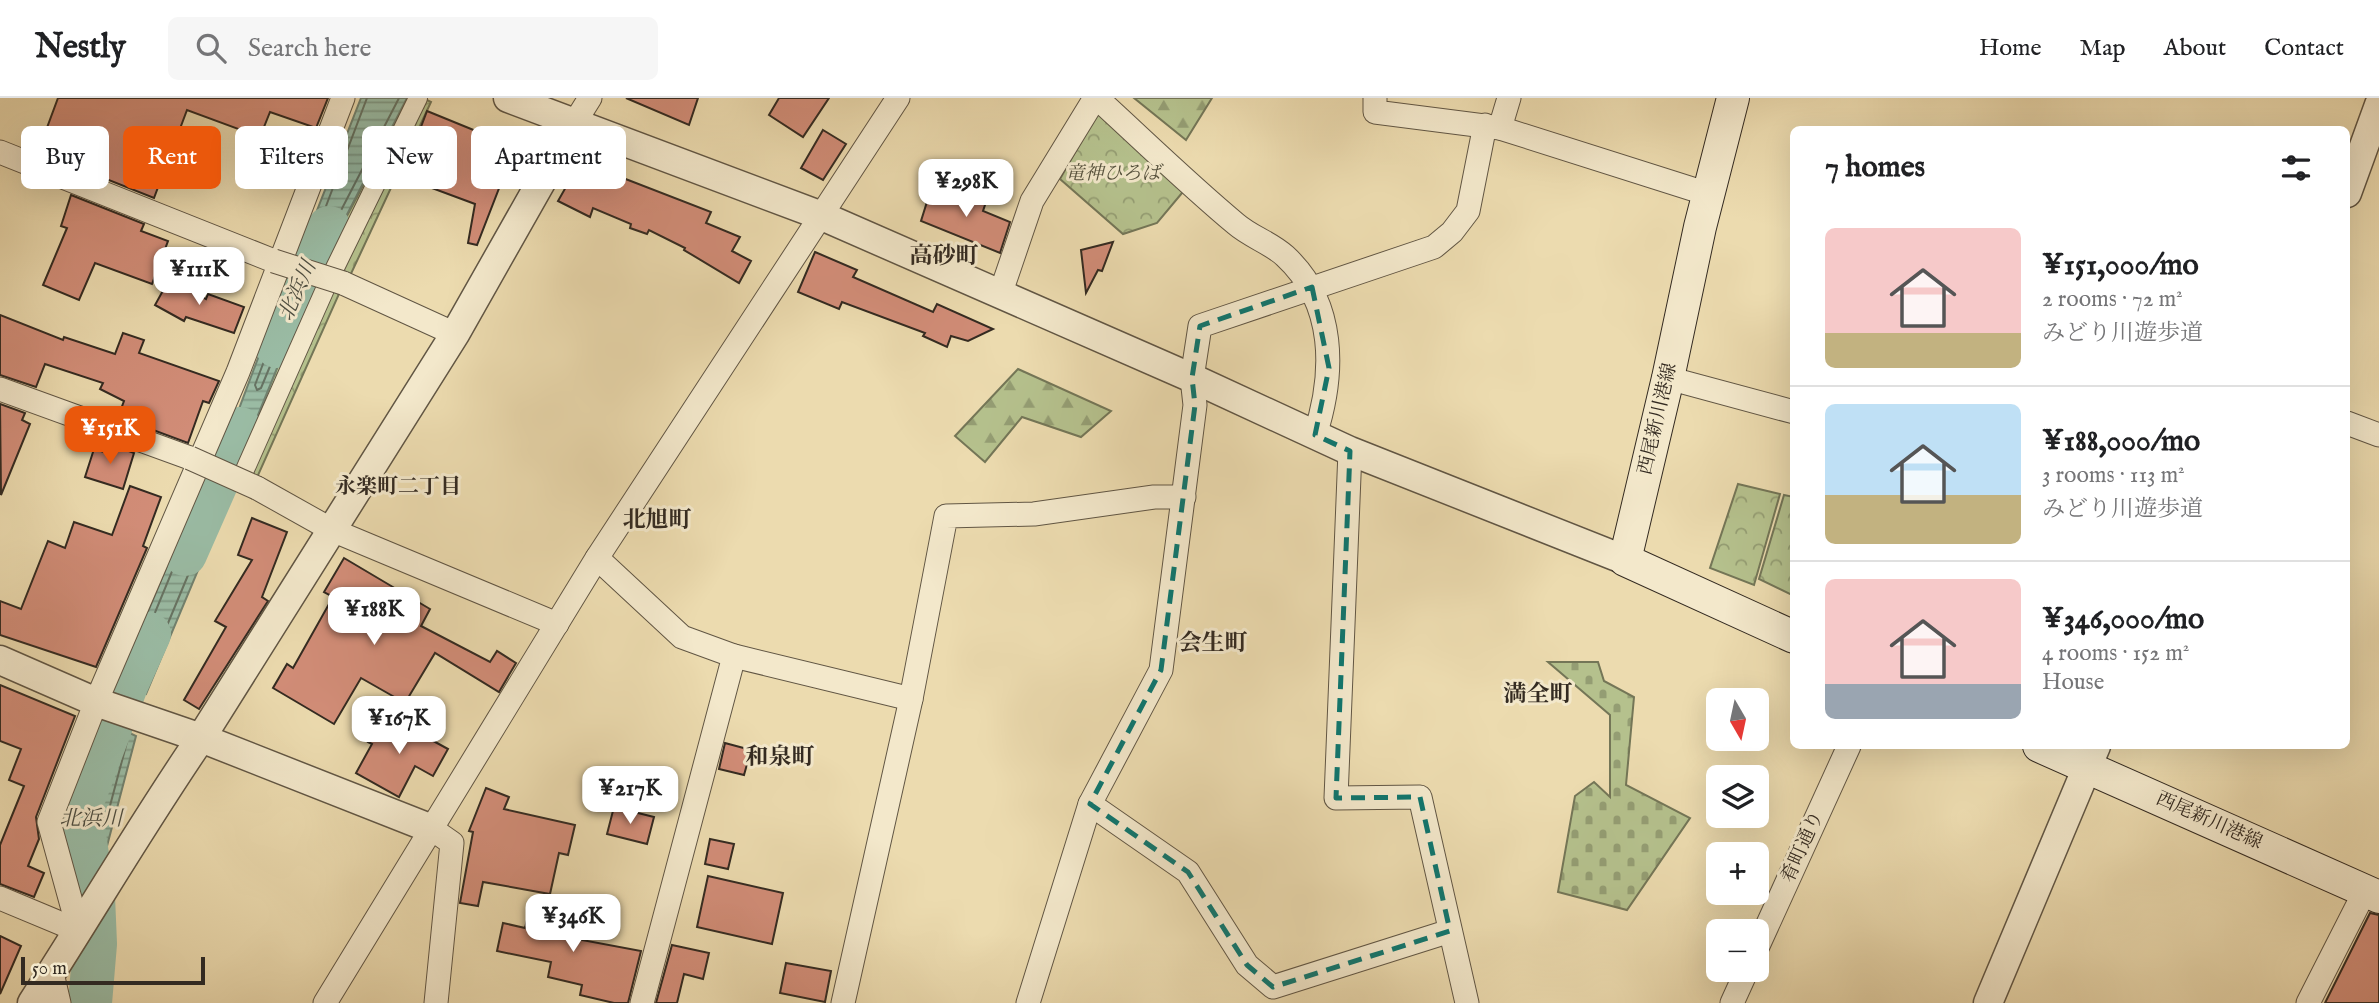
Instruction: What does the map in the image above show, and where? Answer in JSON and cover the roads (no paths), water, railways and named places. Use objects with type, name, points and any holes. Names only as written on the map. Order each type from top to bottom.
[{"type":"main road","name":"西尾新川港線","points":[[1625,560],[1708,194],[1733,98]]},
{"type":"main road","points":[[1625,560],[1790,634]]},
{"type":"main road","name":"西尾新川港線","points":[[2055,749],[2091,756],[2372,894]]},
{"type":"street","points":[[79,931],[49,822],[238,372],[343,98]]},
{"type":"street","points":[[248,484],[418,98]]},
{"type":"street","points":[[508,98],[822,216],[1350,450],[1625,560]]},
{"type":"street","points":[[33,1003],[159,799],[188,733],[332,530],[455,334],[590,98]]},
{"type":"street","points":[[325,1003],[597,558],[898,98]]},
{"type":"street","points":[[1000,295],[1032,201],[1096,98],[1238,226],[1284,255],[1312,287],[1328,341],[1329,368],[1324,408],[1315,435]]},
{"type":"street","points":[[1375,98],[1375,112],[1493,127],[1708,194]]},
{"type":"street","points":[[1028,1003],[1090,804],[1161,670],[1195,405],[1192,378],[1200,326],[1434,247],[1452,232],[1468,211],[1493,127],[1509,98]]},
{"type":"street","points":[[2350,185],[2379,105]]},
{"type":"street","points":[[0,152],[274,261],[336,280],[455,334]]},
{"type":"street","points":[[1668,378],[1790,411]]},
{"type":"street","points":[[0,389],[190,458],[248,484],[332,530],[557,624]]},
{"type":"street","points":[[2350,424],[2379,435]]},
{"type":"street","points":[[1350,450],[1336,798],[1420,797],[1467,1003]]},
{"type":"street","points":[[843,1003],[911,699],[946,516],[1034,514],[1154,497],[1184,497]]},
{"type":"street","points":[[597,558],[682,638],[734,656],[911,699]]},
{"type":"street","points":[[642,1003],[734,656]]},
{"type":"street","points":[[0,660],[98,702],[188,733],[432,829],[452,842],[436,1003]]},
{"type":"street","name":"肴町通り","points":[[1769,922],[1848,749]]},
{"type":"street","points":[[1988,1003],[2091,756]]},
{"type":"street","points":[[1090,804],[1188,872],[1247,965],[1273,987],[1450,931]]},
{"type":"street","points":[[2308,1003],[2372,894]]},
{"type":"street","points":[[0,898],[79,931]]},
{"type":"street","points":[[52,972],[59,1003]]},
{"type":"street","points":[[1732,1003],[1742,982]]},
{"type":"water","name":"北浜川","points":[[361,98],[407,98],[393,126],[362,126],[362,185],[321,265],[298,259],[325,189],[348,189],[348,131]]},
{"type":"water","name":"北浜川","points":[[285,286],[307,294],[235,472],[218,465]]},
{"type":"water","points":[[197,494],[225,506],[146,694],[117,686]]},
{"type":"water","name":"北浜川","points":[[103,720],[136,736],[102,865],[75,896],[67,815]]},
{"type":"water","points":[[112,932],[106,1003],[78,1003],[80,970]]},
{"type":"waterway","name":"北浜川","points":[[277,346],[329,228]]},
{"type":"waterway","name":"北浜川","points":[[185,554],[240,429]]},
{"type":"waterway","name":"北浜川","points":[[90,1003],[95,944],[93,896],[80,807],[127,683],[149,634]]},
{"type":"district","name":"高砂町","points":[[944,256]]},
{"type":"district","name":"永楽町二丁目","points":[[398,487]]},
{"type":"district","name":"北旭町","points":[[657,520]]},
{"type":"district","name":"会生町","points":[[1213,643]]},
{"type":"district","name":"満全町","points":[[1538,694]]},
{"type":"district","name":"和泉町","points":[[780,757]]},
{"type":"park label","name":"竜神ひろば","points":[[1113,174]]}]
